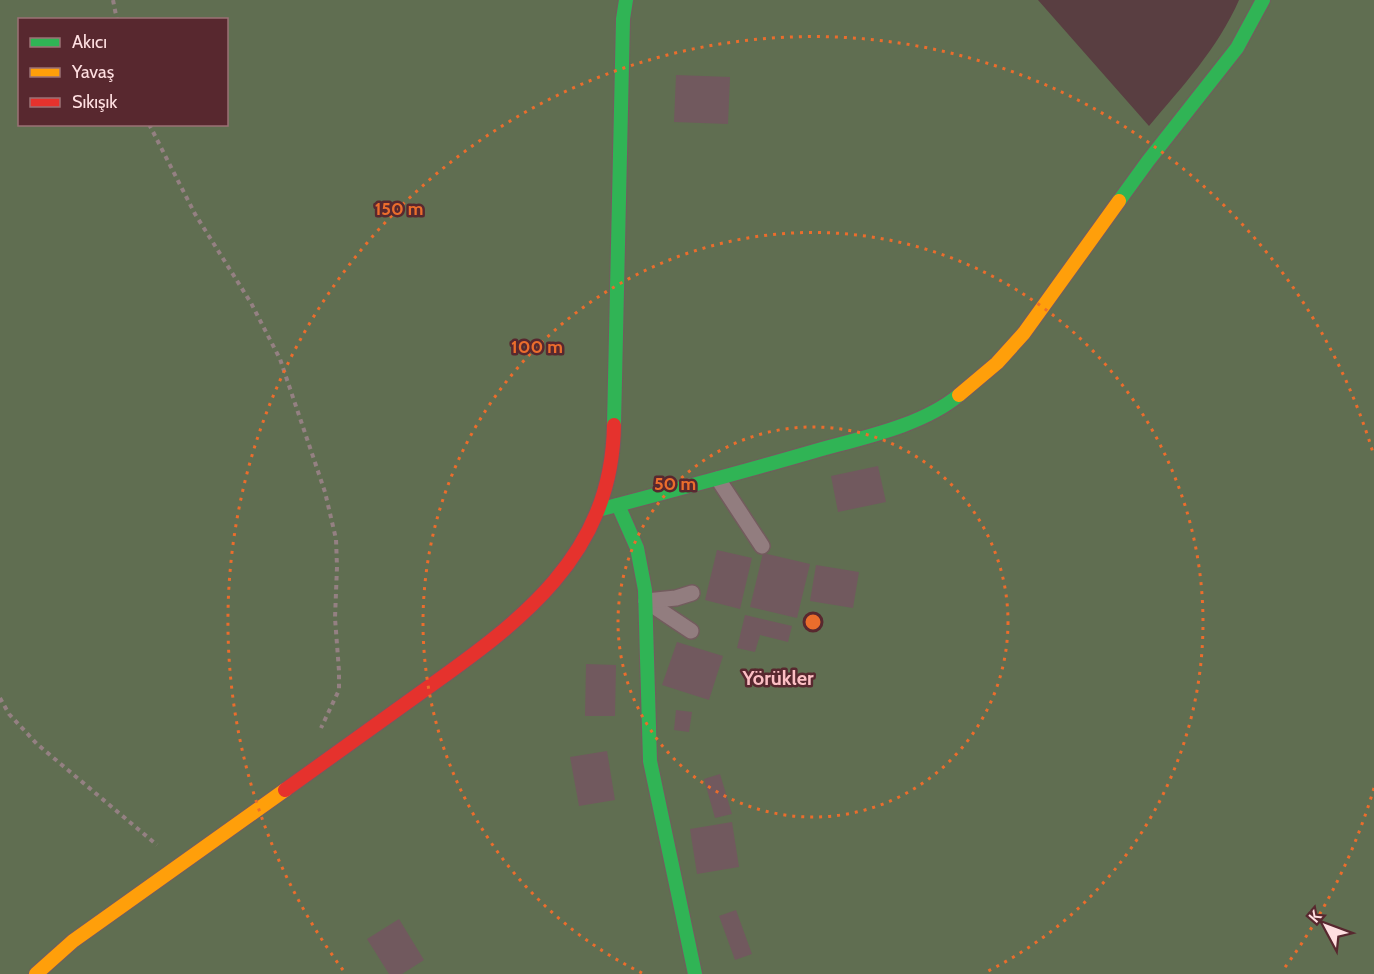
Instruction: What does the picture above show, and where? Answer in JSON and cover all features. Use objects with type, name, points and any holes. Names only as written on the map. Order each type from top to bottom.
[{"type":"street","points":[[36,974],[73,941],[488,645],[552,588],[576,553],[598,510],[614,442],[623,19],[626,0]]},
{"type":"street","points":[[598,510],[894,429],[948,405],[997,363],[1024,333],[1148,161],[1237,48],[1263,0]]},
{"type":"street","points":[[618,505],[637,548],[646,601],[650,761],[695,974]]},
{"type":"lane","points":[[718,479],[762,546]]},
{"type":"lane","points":[[646,601],[676,598],[693,593]]},
{"type":"lane","points":[[646,601],[691,631]]},
{"type":"path","points":[[113,0],[117,18]]},
{"type":"path","points":[[151,126],[195,214],[251,303],[280,359],[325,492],[338,567],[335,618],[339,690],[324,718],[319,737],[316,767]]},
{"type":"path","points":[[0,698],[9,714],[37,744],[180,865]]},
{"type":"green space","points":[[0,0],[1038,0],[1149,126],[1210,51],[1239,0],[1374,0],[1374,974],[0,974]]},
{"type":"building","points":[[676,75],[730,77],[728,124],[674,122]]},
{"type":"building","points":[[878,466],[886,502],[838,512],[831,476]]},
{"type":"building","points":[[717,550],[752,558],[740,609],[705,600]]},
{"type":"building","points":[[763,553],[810,564],[797,618],[750,607]]},
{"type":"building","points":[[816,565],[859,572],[853,608],[810,601]]},
{"type":"building","points":[[745,615],[792,626],[788,642],[760,635],[755,652],[737,648]]},
{"type":"building","points":[[677,642],[723,656],[709,700],[662,685]]},
{"type":"building","points":[[586,664],[616,665],[615,716],[585,716]]},
{"type":"building","points":[[676,710],[692,712],[689,732],[674,730]]},
{"type":"building","points":[[607,751],[615,800],[579,806],[570,757]]},
{"type":"building","points":[[720,774],[732,814],[715,818],[704,779]]},
{"type":"building","points":[[732,822],[739,867],[697,874],[690,829]]},
{"type":"building","points":[[736,910],[752,954],[735,960],[719,916]]},
{"type":"building","points":[[399,919],[424,960],[402,974],[389,974],[367,939]]},
{"type":"traffic: fast","points":[[614,425],[623,19],[626,0]]},
{"type":"traffic: fast","points":[[1119,201],[1237,48],[1263,0]]},
{"type":"traffic: fast","points":[[598,510],[890,430],[927,415],[959,395]]},
{"type":"traffic: fast","points":[[618,505],[637,548],[645,590],[650,761],[695,974]]},
{"type":"traffic: slow","points":[[959,395],[997,363],[1024,333],[1119,201]]},
{"type":"traffic: slow","points":[[36,974],[73,941],[285,790]]},
{"type":"traffic: jam","points":[[285,790],[493,639],[526,611],[554,581],[578,549],[597,512],[609,471],[614,425]]},
{"type":"district","name":"Yörükler","points":[[778,678]]}]
